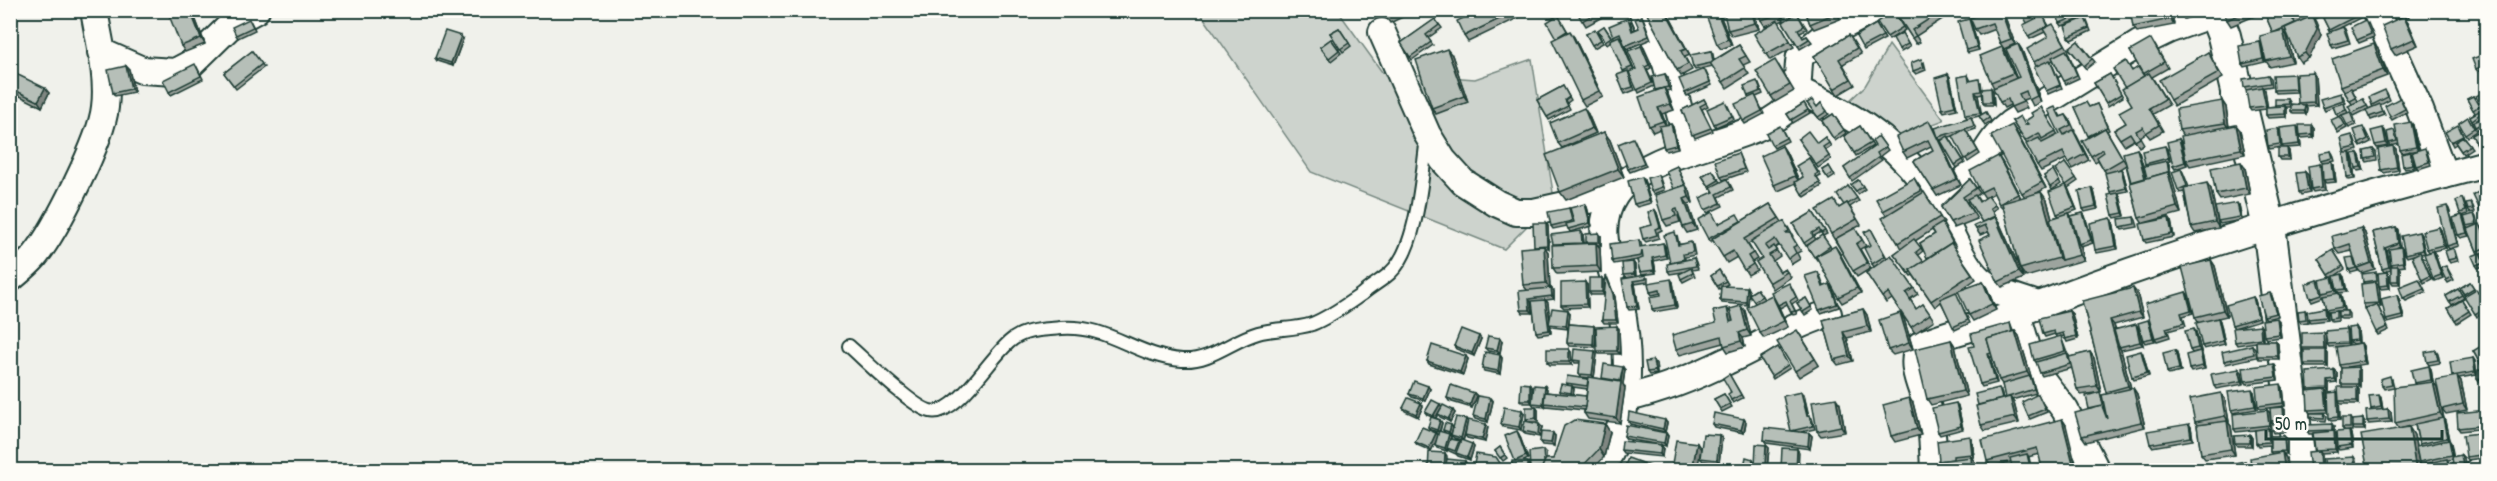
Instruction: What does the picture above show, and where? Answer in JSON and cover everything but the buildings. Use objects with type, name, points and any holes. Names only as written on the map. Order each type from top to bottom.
[{"type":"street","points":[[10,279],[34,257],[52,230],[99,132],[106,106],[94,10]]},
{"type":"street","points":[[101,52],[142,70],[175,72],[192,63],[234,22],[256,10]]},
{"type":"street","points":[[1642,10],[1666,63],[1690,150]]},
{"type":"street","points":[[1599,471],[1614,443],[1627,398],[1620,301],[1606,254],[1604,233],[1607,211],[1615,194],[1629,180],[1647,169],[1690,150],[1762,125],[1778,116],[1793,101],[1797,90],[1800,56],[1824,36],[1873,10]]},
{"type":"street","points":[[2375,10],[2420,110],[2444,175]]},
{"type":"street","points":[[1937,206],[1978,165],[1995,136],[2018,118],[2139,44],[2215,12],[2224,36],[2269,226],[2300,471]]},
{"type":"street","points":[[1382,32],[1427,134],[1443,160],[1463,182],[1496,203],[1516,212],[1534,212],[1615,194]]},
{"type":"street","points":[[1797,90],[1846,114],[1895,147],[1924,182],[1967,263],[1978,278],[2007,294],[2027,309],[2031,361],[2039,376],[2065,410],[2096,471]]},
{"type":"street","points":[[1934,471],[1930,422],[1915,366],[1916,352],[1920,345],[2122,274],[2269,226],[2487,164]]},
{"type":"street","points":[[1627,398],[1666,388],[1698,375],[1789,328],[1828,314]]},
{"type":"street","points":[[2479,471],[2487,462]]},
{"type":"lane","points":[[849,346],[912,400],[928,411],[938,412],[964,394],[1002,348],[1014,338],[1029,331],[1071,327],[1095,329],[1147,353],[1183,360],[1206,357],[1259,332],[1311,324],[1345,307],[1391,273],[1400,262],[1410,237],[1419,203],[1427,134]]},
{"type":"shaded area","points":[[1199,11],[1338,11],[1382,72],[1475,79],[1532,59],[1554,199],[1504,249],[1311,172]]},
{"type":"shaded area","points":[[1889,45],[1944,120],[1891,140],[1847,103],[1865,86]]}]
